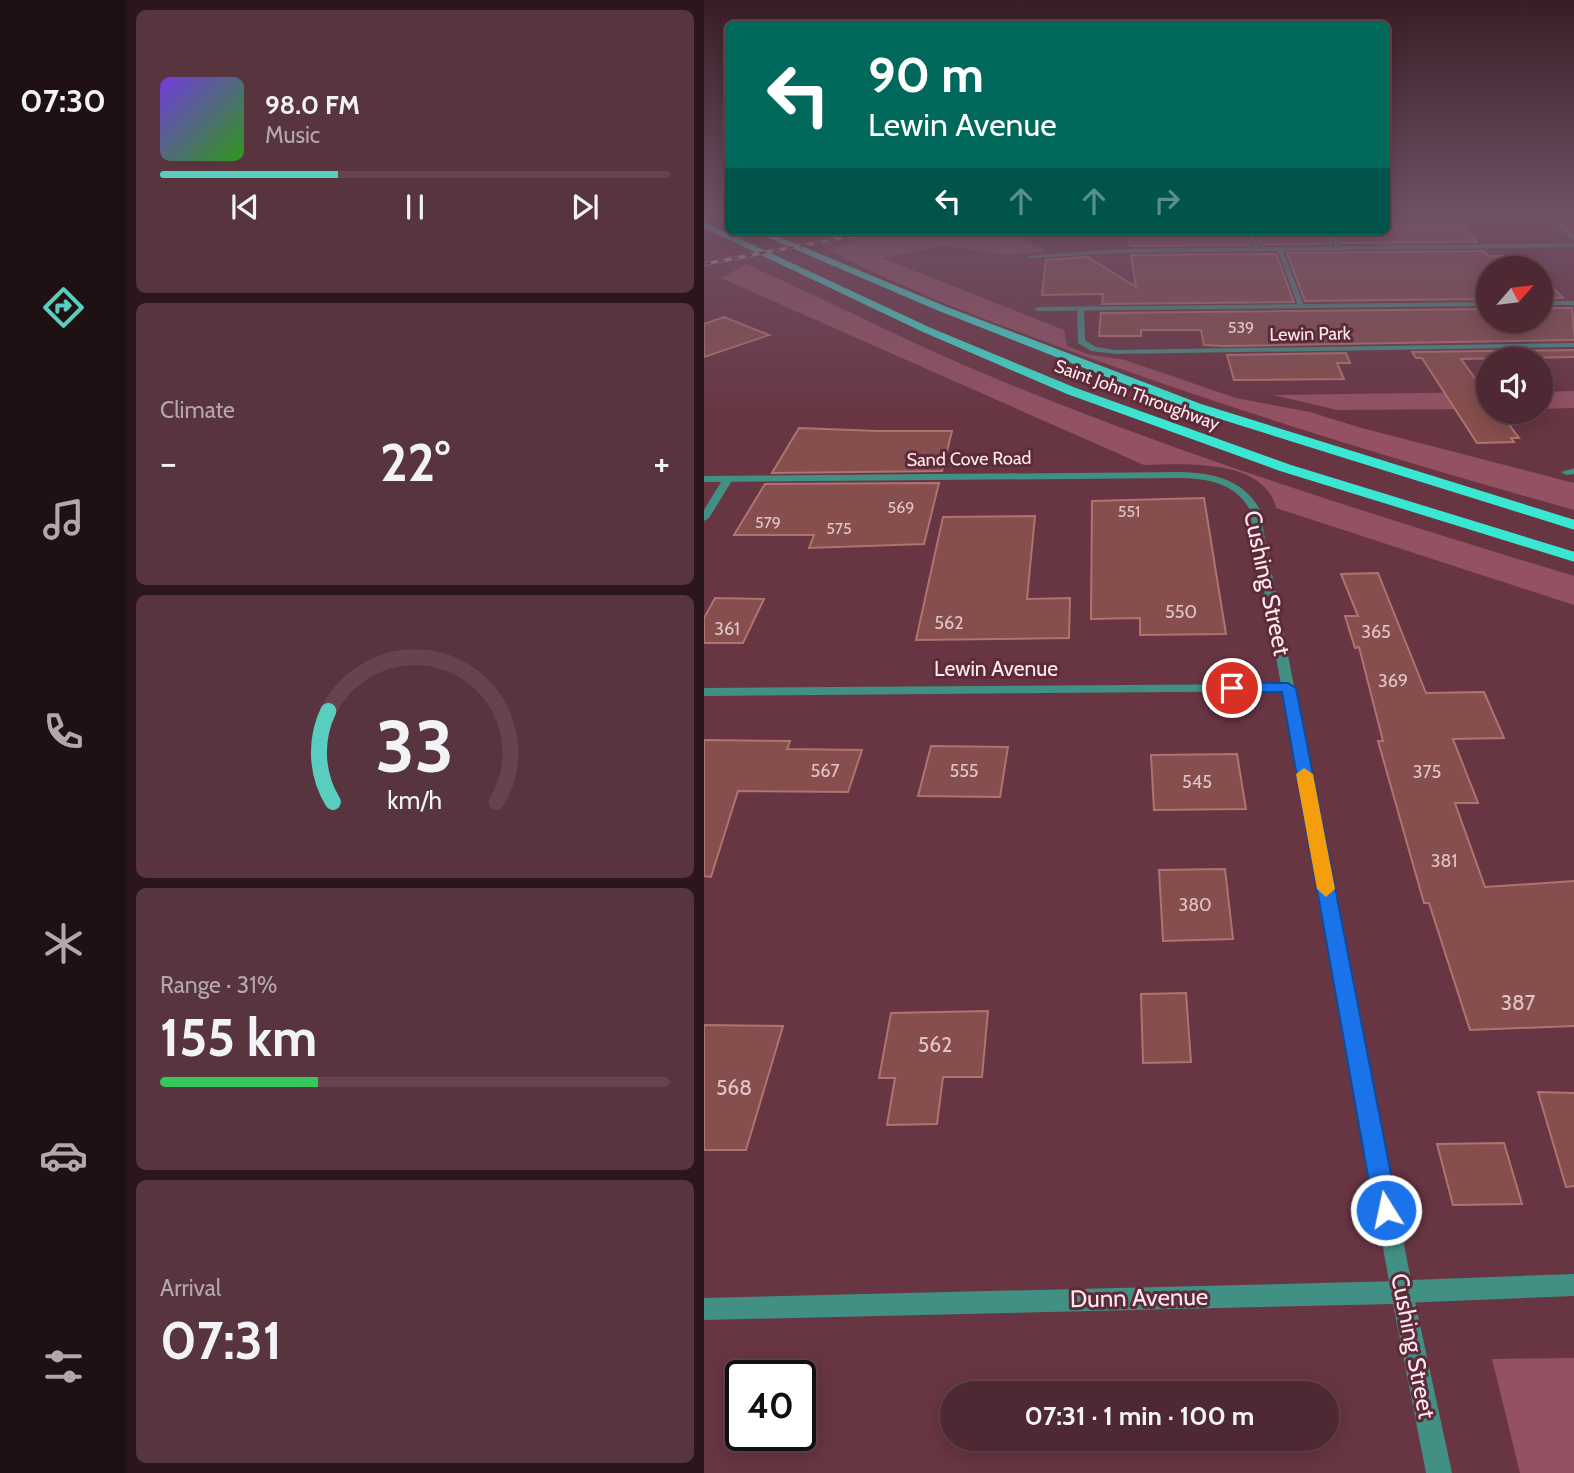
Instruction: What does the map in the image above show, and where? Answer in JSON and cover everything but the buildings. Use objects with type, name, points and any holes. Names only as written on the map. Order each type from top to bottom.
[{"type":"highway","name":"Saint John Throughway","points":[[821,281],[903,320],[1084,396],[1250,455],[1574,557]]},
{"type":"highway","name":"Saint John Throughway","points":[[876,281],[1196,407],[1574,525]]},
{"type":"street","points":[[1292,281],[1302,306]]},
{"type":"street","points":[[1553,303],[1574,303]]},
{"type":"street","points":[[1038,309],[1476,304]]},
{"type":"street","name":"Lewin Park","points":[[1080,309],[1079,339],[1094,349],[1110,352],[1574,345]]},
{"type":"street","name":"Sand Cove Road","points":[[704,479],[1181,475],[1209,477],[1233,485]]},
{"type":"street","points":[[704,518],[728,479]]},
{"type":"street","name":"Cushing Street","points":[[1233,485],[1246,495],[1254,508],[1402,1292],[1439,1473]]},
{"type":"street","name":"Lewin Avenue","points":[[704,692],[1288,688]]},
{"type":"street","name":"Dunn Avenue","points":[[704,1309],[1402,1292],[1574,1285]]},
{"type":"shaded area","points":[[727,281],[782,281],[965,366],[1139,434],[1356,508],[1574,576],[1574,605],[1276,508],[1269,492],[1256,480],[1240,472],[1200,465],[1144,465]]},
{"type":"shaded area","points":[[892,281],[939,281],[1064,330],[1067,346],[1087,354],[1125,360],[1236,398],[1310,412],[1574,483],[1574,510],[1329,438],[1208,399],[955,307]]},
{"type":"shaded area","points":[[1574,391],[1574,408],[1553,409],[1553,392]]},
{"type":"shaded area","points":[[1476,392],[1476,409],[1337,410],[1273,395]]},
{"type":"shaded area","points":[[1574,1358],[1574,1473],[1520,1473],[1492,1359]]},
{"type":"slow traffic","points":[[1304,774],[1326,889]]},
{"type":"route","points":[[1232,688],[1288,688],[1386,1210]]}]
